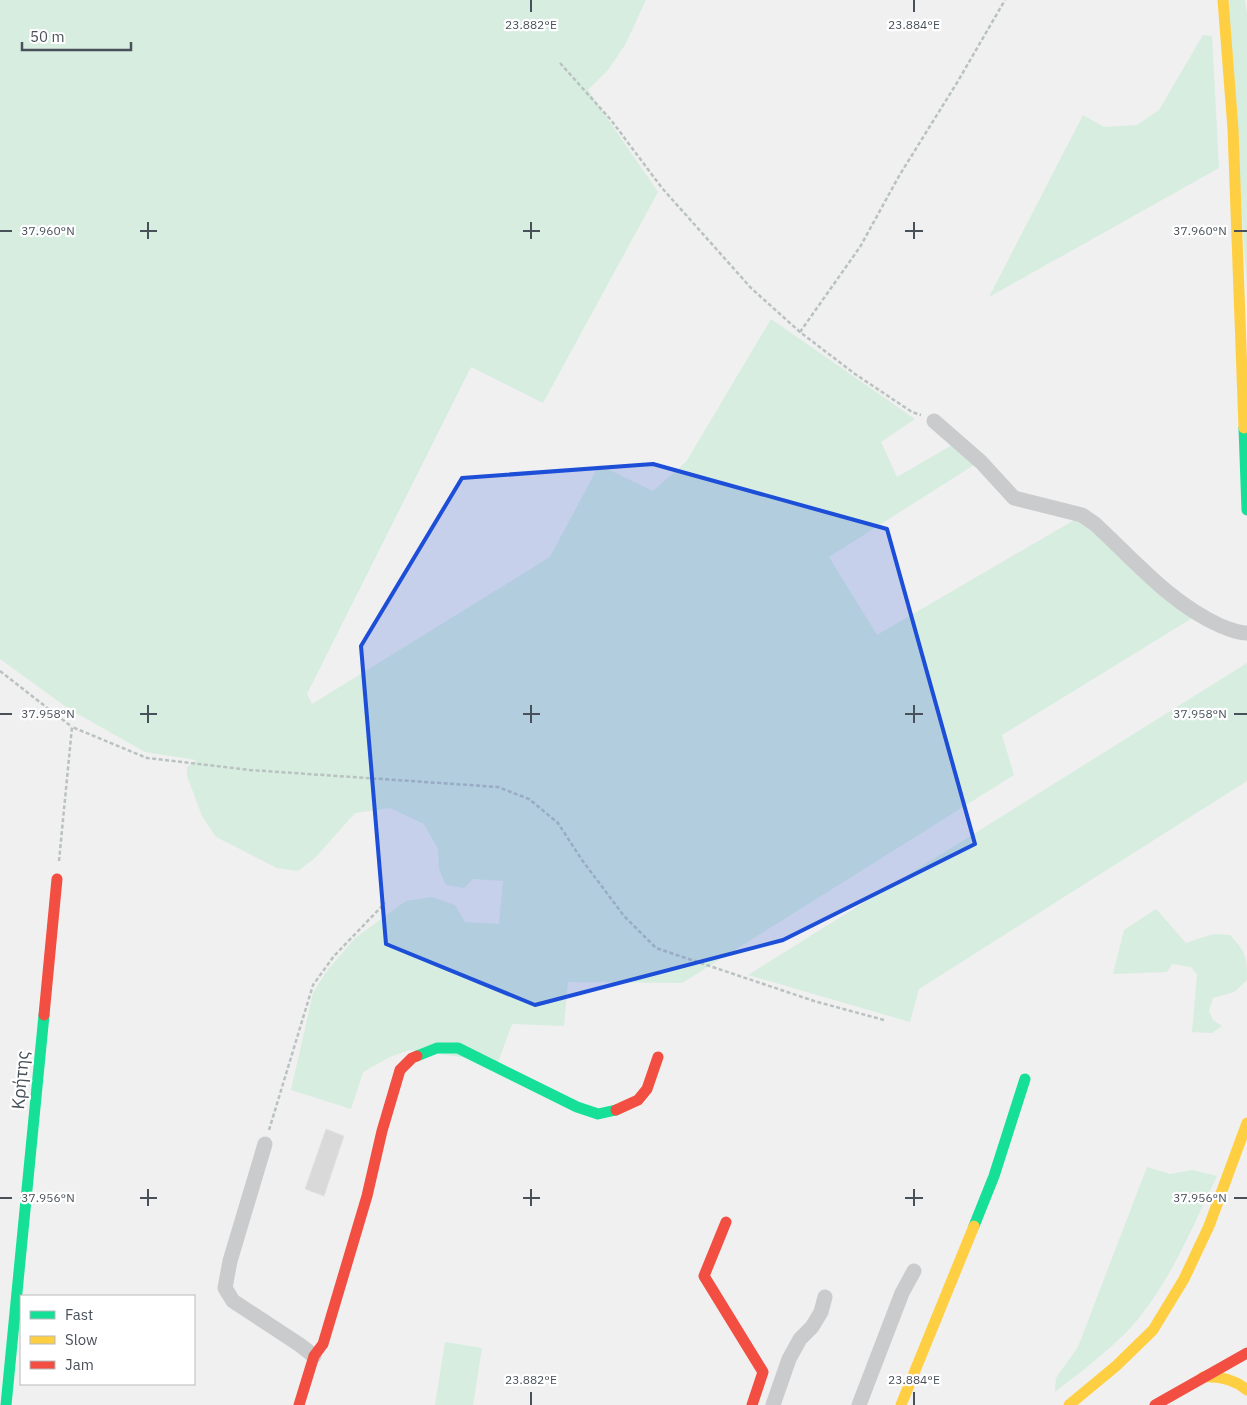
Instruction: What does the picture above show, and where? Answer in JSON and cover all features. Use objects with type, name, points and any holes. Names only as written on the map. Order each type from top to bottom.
[{"type":"main road","points":[[1223,0],[1233,129],[1247,510]]},
{"type":"main road","name":"Κρήτης","points":[[6,1405],[57,879]]},
{"type":"main road","points":[[298,1405],[314,1356],[323,1344],[367,1196],[382,1131],[400,1070],[412,1058],[437,1048],[458,1048],[577,1107],[598,1114],[616,1110],[638,1100],[647,1089],[658,1057]]},
{"type":"main road","points":[[901,1405],[994,1176],[1025,1079]]},
{"type":"main road","points":[[1069,1405],[1116,1366],[1153,1330],[1184,1279],[1208,1226],[1247,1123]]},
{"type":"main road","points":[[726,1222],[704,1276],[763,1372],[752,1405]]},
{"type":"main road","points":[[1155,1405],[1247,1353]]},
{"type":"main road","points":[[1203,1377],[1229,1378],[1247,1390]]},
{"type":"street","points":[[934,421],[981,462],[1014,498],[1082,515],[1095,524],[1170,594],[1211,621],[1240,633],[1247,633]]},
{"type":"street","points":[[265,1144],[230,1261],[225,1288],[233,1301],[314,1356]]},
{"type":"street","points":[[859,1405],[902,1293],[914,1271]]},
{"type":"street","points":[[773,1405],[788,1359],[800,1339],[812,1327],[826,1297]]},
{"type":"path","points":[[800,332],[860,247],[899,176],[958,81],[1005,0]]},
{"type":"path","points":[[560,63],[611,120],[662,188],[751,288],[800,332],[855,374],[912,412],[934,421]]},
{"type":"path","points":[[0,671],[72,727],[147,758],[250,770],[498,787],[529,799],[558,823],[582,860],[624,916],[656,948],[814,1001],[884,1020]]},
{"type":"path","points":[[57,879],[72,727]]},
{"type":"path","points":[[265,1144],[313,985],[334,956],[385,903]]},
{"type":"highlighted area","points":[[653,464],[887,529],[975,844],[783,940],[535,1005],[386,944],[361,646],[462,478]]},
{"type":"green space","points":[[0,0],[646,0],[625,45],[608,70],[588,90],[658,192],[543,403],[471,367],[307,694],[312,704],[550,557],[599,465],[653,491],[686,462],[771,319],[915,419],[881,442],[897,477],[952,445],[974,465],[829,557],[877,635],[1076,519],[1089,525],[1194,617],[1002,735],[1014,775],[682,983],[568,982],[564,1026],[512,1024],[498,1062],[409,1050],[390,1057],[363,1072],[351,1109],[291,1090],[313,993],[326,972],[355,938],[406,901],[432,897],[455,905],[465,922],[499,924],[503,881],[473,879],[464,888],[446,885],[439,869],[438,849],[424,824],[390,808],[355,813],[315,858],[298,871],[277,868],[216,837],[202,816],[187,776],[187,767],[196,760],[145,752],[69,709],[0,659]]},
{"type":"green space","points":[[1228,0],[1245,0],[1247,14],[1247,290]]},
{"type":"green space","points":[[1203,35],[1212,36],[1219,168],[989,297],[1083,115],[1104,127],[1137,125],[1159,110]]},
{"type":"green space","points":[[1247,663],[1247,781],[919,989],[910,1022],[748,975]]},
{"type":"green space","points":[[1156,909],[1186,943],[1213,934],[1230,935],[1244,955],[1247,965],[1247,980],[1234,992],[1213,998],[1209,1011],[1213,1020],[1222,1026],[1212,1033],[1192,1032],[1197,975],[1191,967],[1172,964],[1167,972],[1113,974],[1124,930]]},
{"type":"green space","points":[[1147,1167],[1170,1174],[1192,1170],[1217,1176],[1170,1272],[1146,1308],[1133,1325],[1115,1343],[1055,1392],[1056,1378],[1078,1347]]},
{"type":"green space","points":[[445,1342],[482,1348],[473,1405],[435,1405]]},
{"type":"building","points":[[326,1129],[344,1136],[324,1196],[305,1189]]},
{"type":"traffic: fast","points":[[1244,428],[1247,510]]},
{"type":"traffic: fast","points":[[6,1405],[44,1015]]},
{"type":"traffic: fast","points":[[417,1056],[437,1048],[458,1048],[577,1107],[598,1114],[616,1110]]},
{"type":"traffic: fast","points":[[974,1226],[994,1176],[1025,1079]]},
{"type":"traffic: slow","points":[[1223,0],[1233,129],[1244,428]]},
{"type":"traffic: slow","points":[[1069,1405],[1116,1366],[1153,1330],[1184,1279],[1209,1226],[1247,1123]]},
{"type":"traffic: slow","points":[[901,1405],[974,1226]]},
{"type":"traffic: slow","points":[[1203,1377],[1226,1379],[1237,1383],[1247,1390]]},
{"type":"traffic: jam","points":[[44,1015],[57,879]]},
{"type":"traffic: jam","points":[[299,1405],[314,1356],[323,1344],[367,1196],[382,1131],[400,1070],[412,1058],[417,1056]]},
{"type":"traffic: jam","points":[[616,1110],[638,1100],[647,1089],[658,1057]]},
{"type":"traffic: jam","points":[[726,1222],[704,1276],[763,1372],[752,1405]]},
{"type":"traffic: jam","points":[[1155,1405],[1247,1353]]}]
